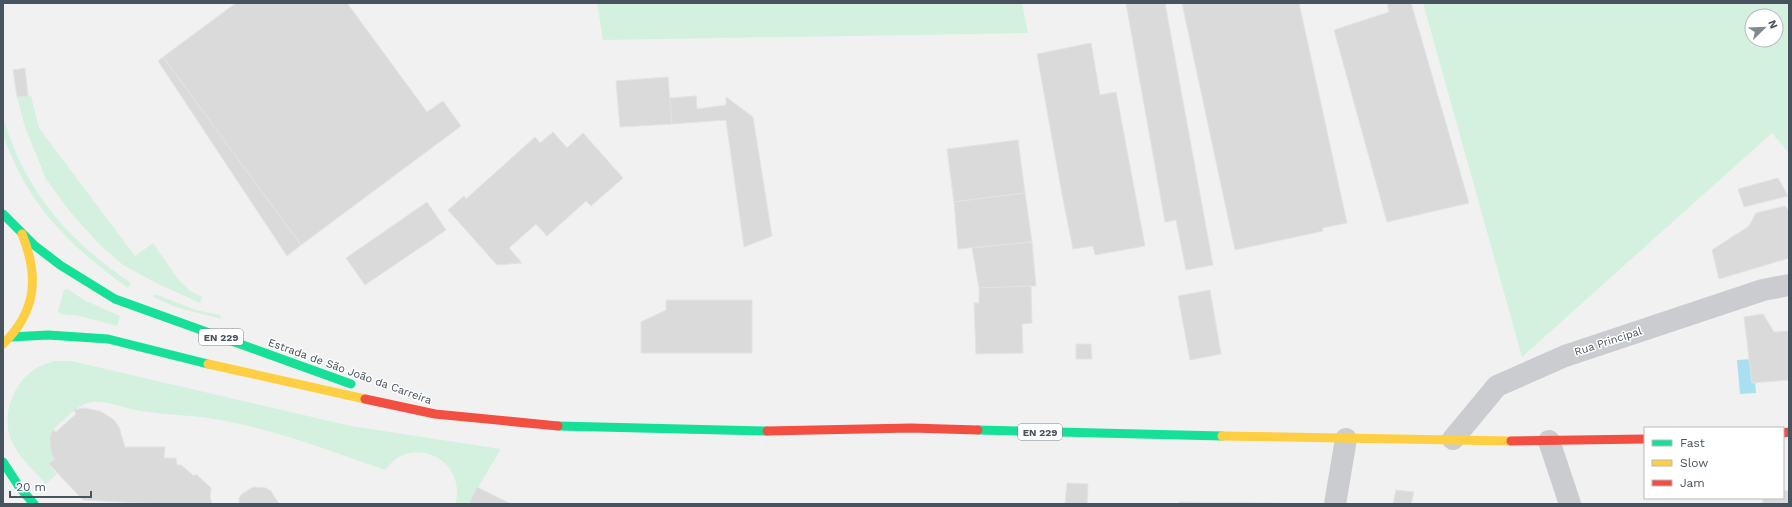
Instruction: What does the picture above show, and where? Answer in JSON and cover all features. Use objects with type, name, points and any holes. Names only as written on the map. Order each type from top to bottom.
[{"type":"main road","name":"EN 229","points":[[3,214],[21,233],[31,259],[33,287],[26,314],[11,337],[3,344]]},
{"type":"main road","name":"Estrada de São João da Carreira","points":[[21,233],[60,265],[115,298],[435,414]]},
{"type":"main road","name":"Estrada de São João da Carreira","points":[[11,337],[48,335],[108,339],[250,374],[435,414]]},
{"type":"main road","name":"EN 229","points":[[435,414],[559,426],[740,431],[919,429],[1346,439],[1548,441],[1644,439]]},
{"type":"main road","points":[[3,462],[20,488],[34,504]]},
{"type":"main road","points":[[3,475],[20,488]]},
{"type":"street","name":"Rua Principal","points":[[1453,440],[1497,386],[1565,356],[1763,290],[1789,285]]},
{"type":"street","points":[[1335,504],[1346,439]]},
{"type":"street","points":[[1548,441],[1570,504]]},
{"type":"green space","points":[[597,3],[1022,3],[1028,33],[603,40]]},
{"type":"green space","points":[[1423,3],[1789,3],[1789,153],[1772,133],[1522,357]]},
{"type":"green space","points":[[31,96],[39,128],[135,256],[153,243],[178,279],[189,290],[202,297],[200,303],[156,283],[123,265],[99,244],[71,213],[46,179],[25,127],[17,97]]},
{"type":"green space","points":[[3,116],[12,143],[23,168],[51,212],[87,249],[108,267],[131,283],[128,288],[92,261],[46,214],[22,177],[5,143]]},
{"type":"green space","points":[[68,289],[84,300],[120,316],[117,326],[80,316],[61,314],[58,311],[64,290]]},
{"type":"green space","points":[[155,294],[196,310],[220,315],[221,319],[175,307],[153,297]]},
{"type":"green space","points":[[54,361],[71,361],[351,426],[501,449],[468,504],[455,504],[457,493],[456,482],[452,473],[446,464],[438,458],[428,454],[417,452],[400,456],[385,470],[303,442],[241,424],[210,418],[141,411],[107,403],[93,402],[83,405],[67,416],[51,434],[50,447],[55,459],[49,465],[57,474],[46,484],[25,461],[14,446],[8,427],[8,416],[13,396],[24,378],[42,365]]},
{"type":"water","points":[[1753,359],[1756,393],[1740,394],[1737,360]]},
{"type":"building","points":[[236,3],[347,3],[427,112],[443,101],[461,126],[301,245],[163,57]]},
{"type":"building","points":[[1126,3],[1165,3],[1213,265],[1186,270],[1176,220],[1165,222]]},
{"type":"building","points":[[1182,3],[1299,3],[1347,223],[1322,228],[1323,231],[1235,250]]},
{"type":"building","points":[[1387,3],[1411,3],[1469,203],[1387,222],[1334,30],[1389,12]]},
{"type":"building","points":[[1091,43],[1100,95],[1116,92],[1145,246],[1095,255],[1093,246],[1073,249],[1037,54]]},
{"type":"building","points":[[163,57],[301,245],[287,256],[158,61]]},
{"type":"building","points":[[25,68],[28,96],[17,97],[13,70]]},
{"type":"building","points":[[668,77],[672,124],[620,127],[616,81]]},
{"type":"building","points":[[696,96],[697,109],[726,105],[726,97],[753,117],[772,236],[744,247],[726,120],[672,124],[670,98]]},
{"type":"building","points":[[553,132],[567,148],[583,133],[623,178],[591,206],[586,201],[547,236],[536,224],[509,248],[522,263],[497,265],[448,210],[464,196],[466,199],[535,137],[540,143]]},
{"type":"building","points":[[1018,140],[1025,193],[954,202],[947,149]]},
{"type":"building","points":[[1778,178],[1788,196],[1744,207],[1738,189]]},
{"type":"building","points":[[1025,193],[1032,242],[958,249],[954,202]]},
{"type":"building","points":[[427,202],[446,230],[365,285],[346,258]]},
{"type":"building","points":[[1785,206],[1789,211],[1789,258],[1719,279],[1712,250],[1749,226],[1756,213]]},
{"type":"building","points":[[1032,242],[1036,286],[979,288],[972,248]]},
{"type":"building","points":[[1031,286],[1032,323],[1022,324],[1023,353],[976,354],[974,303],[979,303],[979,288]]},
{"type":"building","points":[[1210,290],[1221,354],[1190,360],[1178,296]]},
{"type":"building","points":[[666,300],[752,300],[752,353],[641,353],[641,322],[666,310]]},
{"type":"building","points":[[1763,314],[1774,332],[1789,331],[1789,380],[1752,383],[1744,317]]},
{"type":"building","points":[[1076,344],[1091,344],[1092,359],[1076,359]]},
{"type":"building","points":[[83,408],[100,411],[114,420],[119,427],[125,447],[165,447],[164,458],[176,458],[177,465],[181,465],[194,476],[196,474],[211,488],[210,497],[212,504],[161,504],[83,500],[49,464],[55,459],[52,455],[50,446],[50,437],[53,430],[56,432],[76,414],[74,410]]},
{"type":"building","points":[[1067,483],[1088,484],[1087,504],[1065,504]]},
{"type":"building","points":[[253,487],[266,488],[271,491],[279,504],[239,504],[239,498],[242,494]]},
{"type":"building","points":[[477,487],[511,504],[469,504]]},
{"type":"building","points":[[1396,490],[1414,492],[1411,504],[1393,504]]},
{"type":"building","points":[[1784,491],[1789,491],[1789,504],[1763,504],[1762,499],[1784,499]]},
{"type":"building","points":[[1179,502],[1279,503],[1279,504],[1179,504]]},
{"type":"traffic: fast","points":[[3,214],[34,245],[60,265],[115,299],[351,384]]},
{"type":"traffic: fast","points":[[11,337],[48,335],[108,339],[208,364]]},
{"type":"traffic: fast","points":[[558,426],[767,431]]},
{"type":"traffic: fast","points":[[978,430],[1222,436]]},
{"type":"traffic: fast","points":[[3,462],[20,488],[34,504]]},
{"type":"traffic: slow","points":[[3,344],[23,319],[32,292],[31,264],[22,234]]},
{"type":"traffic: slow","points":[[208,364],[365,399]]},
{"type":"traffic: slow","points":[[1222,436],[1511,441]]},
{"type":"traffic: jam","points":[[365,399],[435,414],[558,426]]},
{"type":"traffic: jam","points":[[767,431],[911,428],[978,430]]},
{"type":"traffic: jam","points":[[1784,433],[1789,432]]},
{"type":"traffic: jam","points":[[1511,441],[1644,439]]}]
